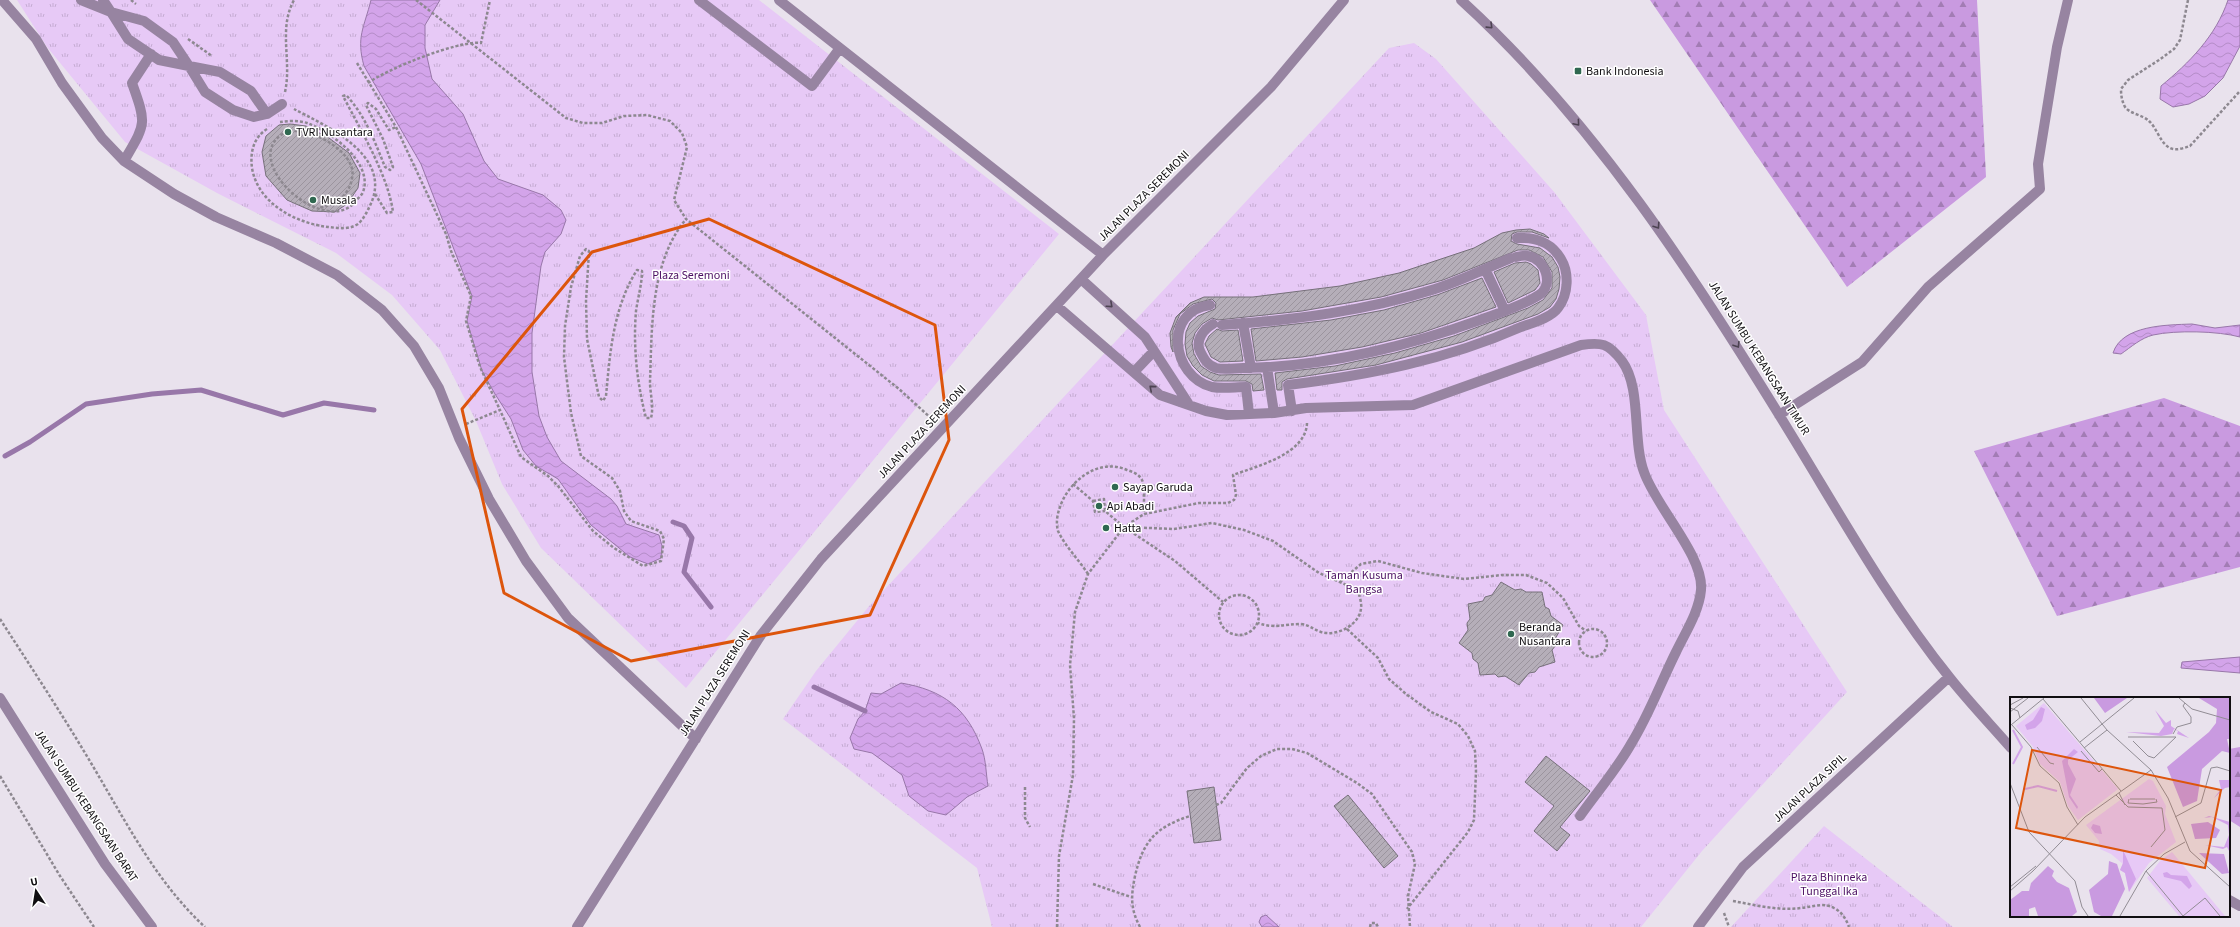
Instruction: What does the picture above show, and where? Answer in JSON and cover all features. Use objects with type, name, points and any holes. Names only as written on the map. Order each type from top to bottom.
[{"type":"street","points":[[2,0],[36,39],[62,83],[102,138],[124,161],[174,194],[216,217],[276,243],[337,274],[382,310],[414,346],[439,388],[456,429],[489,499],[526,561],[568,618],[696,739]]},
{"type":"street","points":[[81,0],[111,12],[144,22],[173,42],[205,92],[233,110],[254,117],[267,114],[282,104]]},
{"type":"street","points":[[103,0],[128,39],[159,60],[220,72],[251,91],[267,114]]},
{"type":"street","points":[[700,0],[812,86],[840,48]]},
{"type":"street","points":[[779,0],[1104,255]]},
{"type":"street","name":"JALAN PLAZA SEREMONI","points":[[577,927],[761,635],[821,559],[1081,279],[1271,87],[1344,0]]},
{"type":"street","name":"JALAN SUMBU KEBANGSAAN TIMUR","points":[[1462,0],[1493,29],[1572,118],[1651,218],[1726,328],[1885,587],[1949,677],[2010,747]]},
{"type":"street","points":[[1780,415],[1862,362],[1928,287],[2040,189],[2038,164],[2057,47],[2068,0]]},
{"type":"street","points":[[124,161],[142,130],[143,112],[132,83],[151,54]]},
{"type":"street","points":[[1292,411],[1288,385],[1350,378],[1446,355],[1492,340],[1547,316],[1558,308],[1566,283],[1566,269],[1560,257],[1550,245],[1540,240],[1517,238]]},
{"type":"street","points":[[1529,256],[1540,262],[1547,272],[1547,285],[1540,294],[1505,311],[1451,330],[1379,350],[1267,367],[1217,368],[1205,362],[1199,349],[1200,336],[1206,328],[1218,325],[1291,320],[1366,307],[1436,289],[1486,269],[1514,257],[1529,256]]},
{"type":"street","points":[[1486,269],[1505,311]]},
{"type":"street","points":[[1081,279],[1145,337],[1188,403]]},
{"type":"street","points":[[1210,305],[1194,309],[1184,319],[1179,329],[1178,346],[1181,360],[1188,372],[1199,381],[1212,387],[1246,387],[1248,414]]},
{"type":"street","points":[[1056,306],[1160,394],[1188,403],[1206,411],[1227,415],[1274,414],[1306,408],[1413,404],[1581,345],[1599,342],[1610,348],[1623,362],[1631,384],[1636,418],[1637,450],[1644,473],[1658,502],[1694,561],[1700,574],[1701,591],[1693,618],[1631,745],[1580,816]]},
{"type":"street","points":[[1243,323],[1250,368]]},
{"type":"street","points":[[1134,372],[1154,351]]},
{"type":"street","points":[[1267,367],[1274,414]]},
{"type":"street","name":"JALAN PLAZA SIPIL","points":[[1698,927],[1743,867],[1949,677]]},
{"type":"street","name":"JALAN SUMBU KEBANGSAAN BARAT","points":[[0,698],[105,864],[152,927]]},
{"type":"street","points":[[2230,901],[2240,906]]},
{"type":"path","points":[[131,0],[137,4]]},
{"type":"path","points":[[294,0],[289,9],[286,25],[286,87],[282,104],[339,132],[358,148],[372,168],[375,193],[387,213],[393,212],[391,197],[370,148],[343,96],[346,95],[356,105],[368,127],[385,167],[390,170],[393,167],[390,157],[366,105],[368,103],[376,109],[389,130],[396,127]]},
{"type":"path","points":[[416,0],[471,41],[566,118],[583,123],[602,123],[624,116],[647,114],[670,121],[682,133],[687,147],[674,200],[686,219],[900,389],[943,428]]},
{"type":"path","points":[[369,82],[447,47],[471,41],[481,43],[490,0]]},
{"type":"path","points":[[2188,0],[2180,40],[2174,49],[2128,80],[2121,89],[2124,105],[2127,109],[2147,119],[2155,127],[2162,141],[2170,148],[2180,149],[2190,146],[2240,91]]},
{"type":"path","points":[[184,36],[216,58]]},
{"type":"path","points":[[357,63],[396,127],[446,234],[451,251],[471,296],[466,321],[480,367],[521,457],[548,476],[558,486],[593,531],[614,548],[643,566],[661,561],[664,539],[660,531],[631,521],[624,511],[620,491],[612,478],[581,456],[571,413],[564,358],[565,326],[571,286],[580,256],[586,249],[589,251],[586,301],[587,339],[599,397],[603,400],[606,396],[610,347],[617,315],[636,270],[642,270],[636,309],[634,348],[640,395],[646,418],[651,418],[651,344],[659,272],[676,231],[686,219]]},
{"type":"path","points":[[276,122],[306,122],[316,127],[347,148],[362,168],[365,177],[363,192],[353,204],[341,213],[330,213],[300,200],[276,175],[270,159],[272,146],[281,134],[302,130],[327,141],[347,157],[352,167],[352,180],[347,192],[338,202],[319,208]]},
{"type":"path","points":[[270,127],[263,131],[253,144],[250,158],[253,173],[260,190],[272,203],[290,216],[314,225],[344,229],[358,224],[369,208],[375,193]]},
{"type":"path","points":[[1057,927],[1059,856],[1073,775],[1074,718],[1070,665],[1075,612],[1088,574],[1124,527],[1144,514],[1199,503],[1228,502],[1234,500],[1236,495],[1233,475],[1284,456],[1299,442],[1307,428],[1306,408]]},
{"type":"path","points":[[456,429],[500,410]]},
{"type":"path","points":[[1088,574],[1058,530],[1057,517],[1062,500],[1073,484],[1092,471],[1102,467],[1121,467],[1136,474],[1142,480],[1144,514]]},
{"type":"path","points":[[1073,484],[1093,501],[1095,512],[1105,511]]},
{"type":"path","points":[[1093,501],[1104,499],[1105,511],[1124,527],[1175,561],[1223,602]]},
{"type":"path","points":[[1124,527],[1174,529],[1212,523],[1244,530],[1273,541],[1319,573],[1358,590],[1362,608],[1357,619],[1347,629],[1334,633],[1322,632],[1308,625],[1271,628],[1258,623]]},
{"type":"path","points":[[1340,582],[1361,564],[1378,562],[1422,573],[1464,580],[1502,575],[1526,575],[1547,583],[1563,598],[1580,626],[1586,630],[1596,629],[1605,635],[1608,644],[1604,653],[1595,658],[1585,655],[1579,647],[1580,638],[1586,630]]},
{"type":"path","points":[[1235,595],[1250,598],[1258,609],[1258,623],[1248,634],[1235,636],[1223,629],[1218,616],[1223,602],[1235,595]]},
{"type":"path","points":[[0,619],[72,732],[146,856],[172,892],[205,927]]},
{"type":"path","points":[[1347,629],[1378,658],[1389,679],[1406,694],[1431,712],[1458,724],[1468,736],[1475,751],[1474,820],[1468,832],[1408,909]]},
{"type":"path","points":[[1216,805],[1221,803],[1247,768],[1261,756],[1277,749],[1292,749],[1307,753],[1372,794],[1412,852],[1415,864],[1408,896],[1410,927]]},
{"type":"path","points":[[0,776],[60,876],[94,927]]},
{"type":"path","points":[[1024,787],[1025,818],[1030,827]]},
{"type":"path","points":[[1140,927],[1134,917],[1131,897],[1140,855],[1152,838],[1174,821],[1190,816]]},
{"type":"path","points":[[1093,884],[1131,897]]},
{"type":"path","points":[[1720,899],[1775,908],[1801,908],[1821,904],[1834,908],[1845,917],[1849,927]]},
{"type":"path","points":[[1370,927],[1371,923],[1376,923],[1378,927]]},
{"type":"highlighted area","points":[[709,219],[935,325],[949,440],[870,615],[631,661],[504,593],[462,409],[592,252]]},
{"type":"green space","name":"Plaza Seremoni","points":[[17,0],[759,0],[1059,234],[686,688],[541,548],[502,484],[476,421],[440,350],[392,295],[336,253],[217,193],[125,142],[47,47]]},
{"type":"green space","points":[[1650,0],[1977,0],[1986,177],[1847,287]]},
{"type":"green space","name":"Taman Kusuma Bangsa","points":[[1414,43],[1436,59],[1555,193],[1646,315],[1664,410],[1847,692],[1702,851],[1641,927],[992,927],[977,868],[783,719],[816,671],[870,605],[1389,48]]},
{"type":"green space","points":[[2164,398],[2240,426],[2240,567],[2057,616],[1974,451]]},
{"type":"green space","points":[[2240,747],[2240,827],[2230,821],[2230,749]]},
{"type":"green space","name":"Plaza Bhinneka Tunggal Ika","points":[[1824,826],[1953,927],[1731,927]]},
{"type":"water","points":[[371,0],[440,0],[425,25],[425,48],[432,79],[463,114],[484,161],[498,179],[543,195],[561,210],[566,220],[561,234],[545,252],[541,266],[532,333],[532,372],[539,416],[547,437],[561,461],[611,499],[617,506],[626,524],[659,535],[662,546],[661,558],[648,564],[630,557],[591,525],[558,479],[536,466],[523,450],[511,419],[482,371],[467,321],[472,296],[421,164],[364,66],[361,40]]},
{"type":"water","points":[[2228,0],[2240,0],[2240,46],[2223,78],[2205,96],[2189,104],[2173,107],[2160,99],[2161,86],[2182,68],[2209,37],[2223,13]]},
{"type":"water","points":[[2192,324],[2215,328],[2240,325],[2240,337],[2209,332],[2162,333],[2144,338],[2121,354],[2113,353],[2118,344],[2125,337],[2135,332],[2158,326]]},
{"type":"water","points":[[2240,657],[2240,673],[2181,668],[2182,662]]},
{"type":"water","points":[[901,683],[929,690],[952,703],[969,722],[982,749],[988,786],[967,797],[946,815],[928,811],[909,796],[902,775],[872,753],[854,749],[850,738],[858,719],[865,711],[871,693],[881,694]]},
{"type":"water","points":[[1266,915],[1279,927],[1262,927],[1259,922],[1261,917]]},
{"type":"building","points":[[290,124],[306,126],[329,138],[349,153],[360,173],[358,188],[347,204],[335,212],[312,211],[287,200],[266,176],[262,152],[266,136],[279,125]]},
{"type":"building","points":[[1530,229],[1544,234],[1549,238],[1532,232],[1517,232],[1512,234],[1511,241],[1517,244],[1540,248],[1552,257],[1558,267],[1560,277],[1556,299],[1550,307],[1538,314],[1462,342],[1376,365],[1287,379],[1282,382],[1282,390],[1277,390],[1275,373],[1335,366],[1395,353],[1454,336],[1528,308],[1543,300],[1552,288],[1552,272],[1543,257],[1529,250],[1518,250],[1443,280],[1381,297],[1302,311],[1218,320],[1212,318],[1202,324],[1195,333],[1192,343],[1194,354],[1201,366],[1210,372],[1219,375],[1261,374],[1264,390],[1253,391],[1252,384],[1246,381],[1214,381],[1202,375],[1193,366],[1187,356],[1185,344],[1186,332],[1190,323],[1198,316],[1215,309],[1216,303],[1212,299],[1193,304],[1180,314],[1173,330],[1173,352],[1171,347],[1170,333],[1176,317],[1190,303],[1204,297],[1253,297],[1340,286],[1399,273],[1474,248],[1502,233]]},
{"type":"building","points":[[1526,262],[1538,270],[1540,283],[1535,290],[1508,303],[1494,272],[1515,263]]},
{"type":"building","points":[[1482,278],[1496,307],[1421,333],[1362,347],[1302,357],[1256,361],[1251,329],[1331,320],[1384,310],[1437,295]]},
{"type":"building","points":[[1217,329],[1222,331],[1238,330],[1243,361],[1220,362],[1211,357],[1205,344],[1209,336]]},
{"type":"building","name":"Beranda Nusantara","points":[[1501,582],[1515,590],[1521,589],[1526,592],[1542,592],[1545,607],[1549,609],[1551,616],[1563,625],[1555,639],[1556,645],[1552,650],[1555,662],[1539,667],[1535,672],[1529,673],[1519,685],[1505,676],[1498,677],[1495,674],[1480,675],[1478,663],[1473,659],[1472,653],[1459,643],[1468,630],[1467,623],[1470,619],[1468,604],[1483,601],[1485,597],[1492,595]]},
{"type":"building","points":[[1546,756],[1590,791],[1560,827],[1570,835],[1557,851],[1534,831],[1554,806],[1525,782]]},
{"type":"building","points":[[1214,787],[1221,840],[1194,843],[1187,791]]},
{"type":"building","points":[[1348,795],[1398,856],[1384,868],[1334,806]]},
{"type":"waterway","points":[[5,456],[30,442],[86,404],[152,394],[201,390],[283,415],[324,403],[374,410]]},
{"type":"waterway","points":[[673,522],[684,526],[692,538],[684,572],[711,607]]},
{"type":"waterway","points":[[814,687],[865,711]]},
{"type":"place","name":"Bank Indonesia","points":[[1578,71]]},
{"type":"place","name":"TVRI Nusantara","points":[[288,132]]},
{"type":"place","name":"Musala","points":[[313,200]]},
{"type":"place","name":"Sayap Garuda","points":[[1115,487]]},
{"type":"place","name":"Api Abadi","points":[[1099,506]]},
{"type":"place","name":"Hatta","points":[[1106,528]]},
{"type":"place","name":"Beranda Nusantara","points":[[1511,634]]}]
